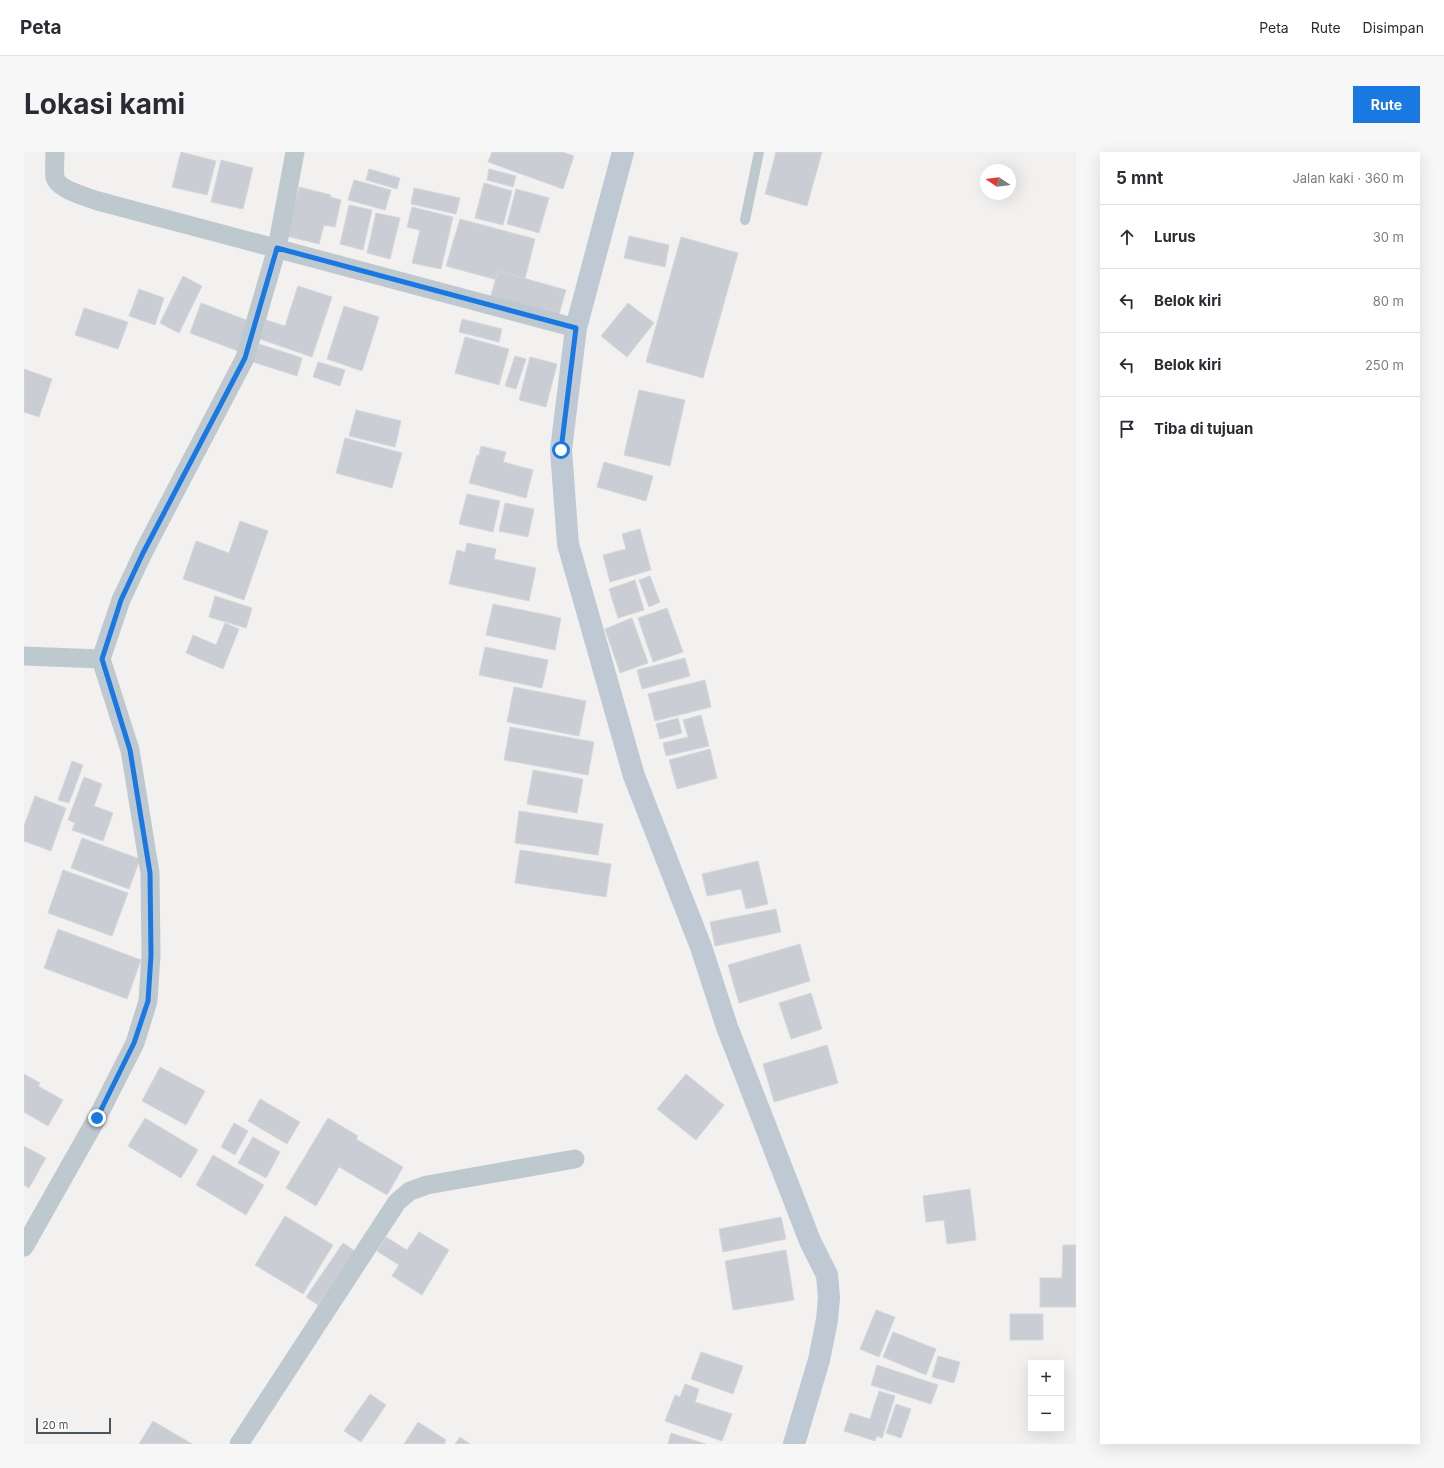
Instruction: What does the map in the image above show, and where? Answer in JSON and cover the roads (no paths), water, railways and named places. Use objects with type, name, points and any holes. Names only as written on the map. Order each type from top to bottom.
[{"type":"street","points":[[55,152],[55,178],[58,183],[63,187],[98,201],[187,226],[277,248],[576,328]]},
{"type":"street","points":[[24,1247],[97,1118],[134,1043],[148,1001],[151,955],[150,873],[130,750],[102,659],[121,600],[143,553],[245,358],[277,248],[295,152]]},
{"type":"street","points":[[623,152],[576,328],[561,450],[568,544],[634,776],[701,947],[729,1034],[810,1241],[827,1275],[829,1298],[820,1360],[794,1444]]},
{"type":"street","points":[[24,656],[102,659]]},
{"type":"street","points":[[239,1444],[397,1202],[410,1191],[427,1185],[575,1159]]},
{"type":"lane","points":[[745,220],[759,152]]}]
